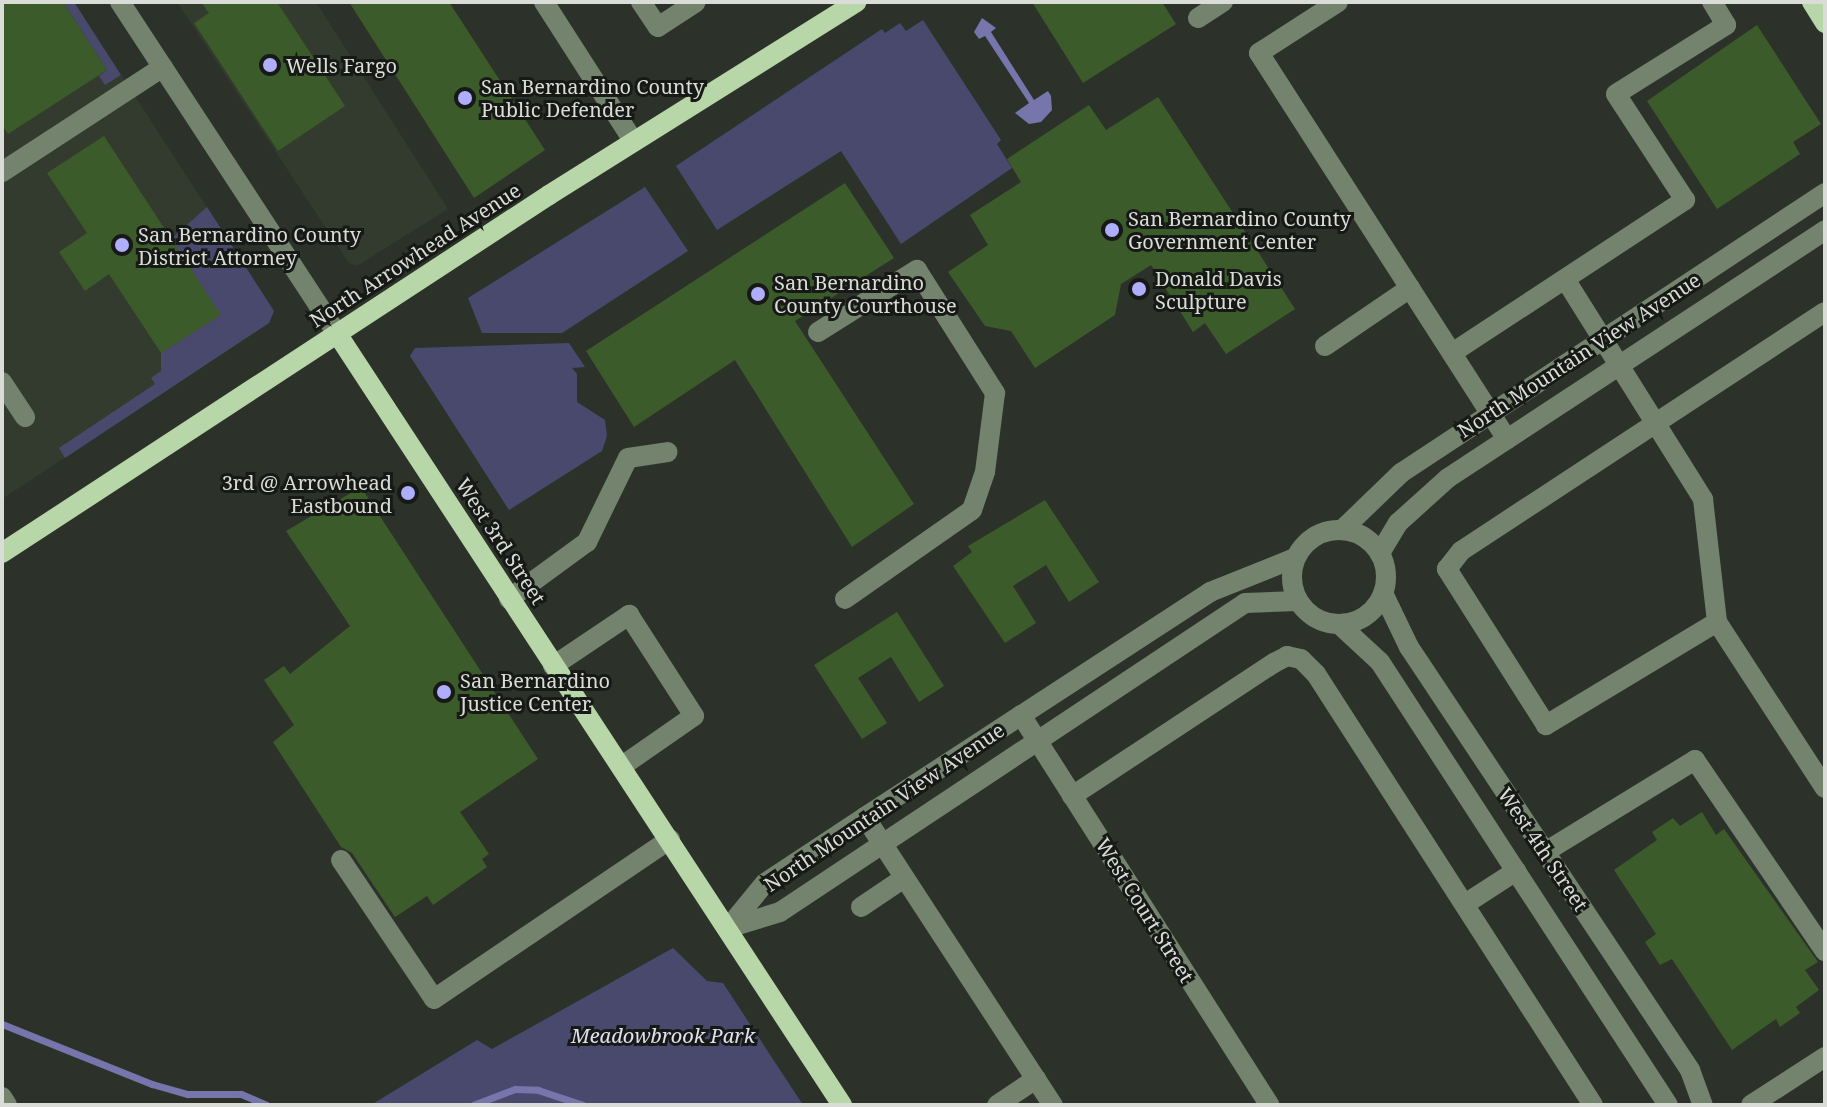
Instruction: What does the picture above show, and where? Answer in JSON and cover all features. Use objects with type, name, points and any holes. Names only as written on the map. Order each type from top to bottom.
[{"type":"main road","name":"North Arrowhead Avenue","points":[[2,553],[634,142],[857,2]]},
{"type":"main road","points":[[1812,2],[1825,23]]},
{"type":"main road","name":"West 3rd Street","points":[[338,335],[842,1105]]},
{"type":"street","name":"West 3rd Street","points":[[120,2],[338,335]]},
{"type":"street","points":[[544,2],[634,142]]},
{"type":"street","points":[[641,2],[658,27],[696,2]]},
{"type":"street","points":[[1198,18],[1223,2]]},
{"type":"street","points":[[1452,353],[1685,200],[1616,94],[1726,25],[1712,2]]},
{"type":"street","points":[[1333,3],[1259,53],[1507,439]]},
{"type":"street","points":[[4,165],[163,67]]},
{"type":"street","name":"North Mountain View Avenue","points":[[1343,529],[1401,473],[1825,193]]},
{"type":"street","name":"North Mountain View Avenue","points":[[1380,553],[1419,500],[1825,230]]},
{"type":"street","points":[[818,332],[917,270],[995,393],[985,472],[972,510],[845,599]]},
{"type":"street","points":[[1565,279],[1703,499],[1717,622],[1825,788]]},
{"type":"street","points":[[1325,346],[1410,288]]},
{"type":"street","points":[[1717,622],[1546,725],[1447,569],[1461,551],[1825,312]]},
{"type":"street","points":[[2,382],[25,417]]},
{"type":"street","points":[[509,599],[587,542],[628,458],[668,452]]},
{"type":"street","points":[[1343,529],[1357,533],[1380,553],[1385,568],[1383,593],[1370,613],[1340,625],[1316,618],[1298,601],[1291,573],[1295,558],[1314,536],[1343,529]]},
{"type":"street","name":"North Mountain View Avenue","points":[[728,928],[765,883],[1021,715],[1210,592],[1295,558]]},
{"type":"street","name":"West 4th Street","points":[[1383,593],[1409,647],[1690,1070],[1703,1105]]},
{"type":"street","name":"North Mountain View Avenue","points":[[728,928],[780,912],[884,846],[1245,603],[1298,601]]},
{"type":"street","points":[[553,666],[629,615],[694,716],[622,766]]},
{"type":"street","name":"West 4th Street","points":[[1340,625],[1380,662],[1668,1105]]},
{"type":"street","points":[[1072,796],[1274,663],[1287,656],[1301,659],[1465,904],[1593,1105]]},
{"type":"street","name":"West Court Street","points":[[1021,715],[1269,1105]]},
{"type":"street","points":[[1545,852],[1695,760],[1825,951]]},
{"type":"street","points":[[865,817],[1053,1105]]},
{"type":"street","points":[[341,860],[434,999],[670,839]]},
{"type":"street","points":[[1465,904],[1516,871]]},
{"type":"street","points":[[861,907],[904,878]]},
{"type":"street","points":[[1751,1105],[1825,1057]]},
{"type":"street","points":[[997,1105],[1036,1079]]},
{"type":"street","points":[[2,1097],[7,1105]]},
{"type":"shaded area","points":[[2,2],[74,2],[274,311],[269,323],[2,499]]},
{"type":"shaded area","points":[[177,2],[316,2],[448,209],[357,266],[349,263]]},
{"type":"shaded area","points":[[982,18],[996,28],[991,32],[1034,100],[1048,91],[1051,96],[1052,110],[1041,122],[1029,124],[1015,113],[1029,103],[985,36],[979,39],[974,32]]},
{"type":"green space","points":[[63,2],[74,2],[121,75],[105,85],[99,76],[107,70]]},
{"type":"green space","points":[[923,20],[1001,140],[997,144],[1012,168],[901,244],[841,151],[717,230],[676,166],[882,29],[885,33],[900,23],[906,31]]},
{"type":"green space","points":[[645,187],[688,251],[562,333],[482,333],[468,298]]},
{"type":"green space","points":[[207,207],[274,311],[269,323],[65,458],[59,448],[155,384],[151,378],[161,371],[161,353],[220,315],[171,239]]},
{"type":"green space","points":[[569,343],[585,367],[572,368],[577,374],[577,402],[605,420],[607,436],[602,451],[509,510],[410,356],[415,348]]},
{"type":"green space","name":"Meadowbrook Park","points":[[673,948],[707,981],[723,983],[803,1105],[371,1105],[477,1040],[492,1049]]},
{"type":"building","points":[[2,2],[63,2],[107,70],[8,134],[2,125]]},
{"type":"building","name":"Wells Fargo","points":[[201,2],[277,2],[345,106],[278,151],[194,23],[209,13]]},
{"type":"building","name":"San Bernardino County Public Defender","points":[[349,2],[449,2],[545,150],[474,198]]},
{"type":"building","points":[[1032,2],[1162,2],[1176,24],[1083,83]]},
{"type":"building","points":[[1757,25],[1821,124],[1793,142],[1800,154],[1717,209],[1647,101]]},
{"type":"building","name":"San Bernardino County Government Center","points":[[1158,97],[1295,309],[1226,354],[1205,323],[1193,332],[1151,265],[1121,284],[1115,315],[1035,368],[1011,331],[985,326],[948,272],[988,245],[970,215],[1021,182],[1007,159],[1089,105],[1106,130]]},
{"type":"building","name":"San Bernardino County District Attorney","points":[[104,136],[221,315],[161,353],[109,274],[85,291],[59,252],[87,233],[47,173]]},
{"type":"building","name":"San Bernardino County Courthouse","points":[[845,183],[894,258],[795,321],[914,504],[852,547],[735,360],[634,427],[586,351]]},
{"type":"building","points":[[361,487],[538,759],[460,812],[489,854],[482,859],[487,867],[433,905],[427,896],[395,917],[352,853],[341,847],[273,742],[294,725],[264,680],[284,666],[290,674],[350,626],[286,531]]},
{"type":"building","points":[[1045,500],[1099,582],[1069,602],[1046,565],[1013,586],[1036,623],[1005,643],[953,566],[972,552],[968,546]]},
{"type":"building","points":[[897,612],[944,686],[919,702],[891,657],[858,678],[887,723],[862,739],[814,665]]},
{"type":"building","points":[[1702,812],[1716,835],[1724,829],[1818,962],[1805,970],[1819,990],[1796,1007],[1800,1013],[1780,1027],[1776,1019],[1732,1050],[1672,959],[1660,965],[1645,942],[1656,934],[1614,870],[1657,840],[1652,832],[1673,818],[1680,826]]},
{"type":"waterway","points":[[2,1024],[152,1084],[188,1094],[241,1094],[267,1105]]},
{"type":"waterway","points":[[473,1105],[515,1089],[538,1090],[583,1105]]},
{"type":"place","name":"Wells Fargo","points":[[270,65]]},
{"type":"place","name":"San Bernardino County Public Defender","points":[[465,98]]},
{"type":"place","name":"San Bernardino County Government Center","points":[[1112,230]]},
{"type":"place","name":"San Bernardino County District Attorney","points":[[122,245]]},
{"type":"place","name":"Donald Davis Sculpture","points":[[1139,289]]},
{"type":"place","name":"San Bernardino County Courthouse","points":[[758,294]]},
{"type":"place","name":"3rd @ Arrowhead Eastbound","points":[[408,493]]},
{"type":"place","name":"San Bernardino Justice Center","points":[[444,692]]}]
